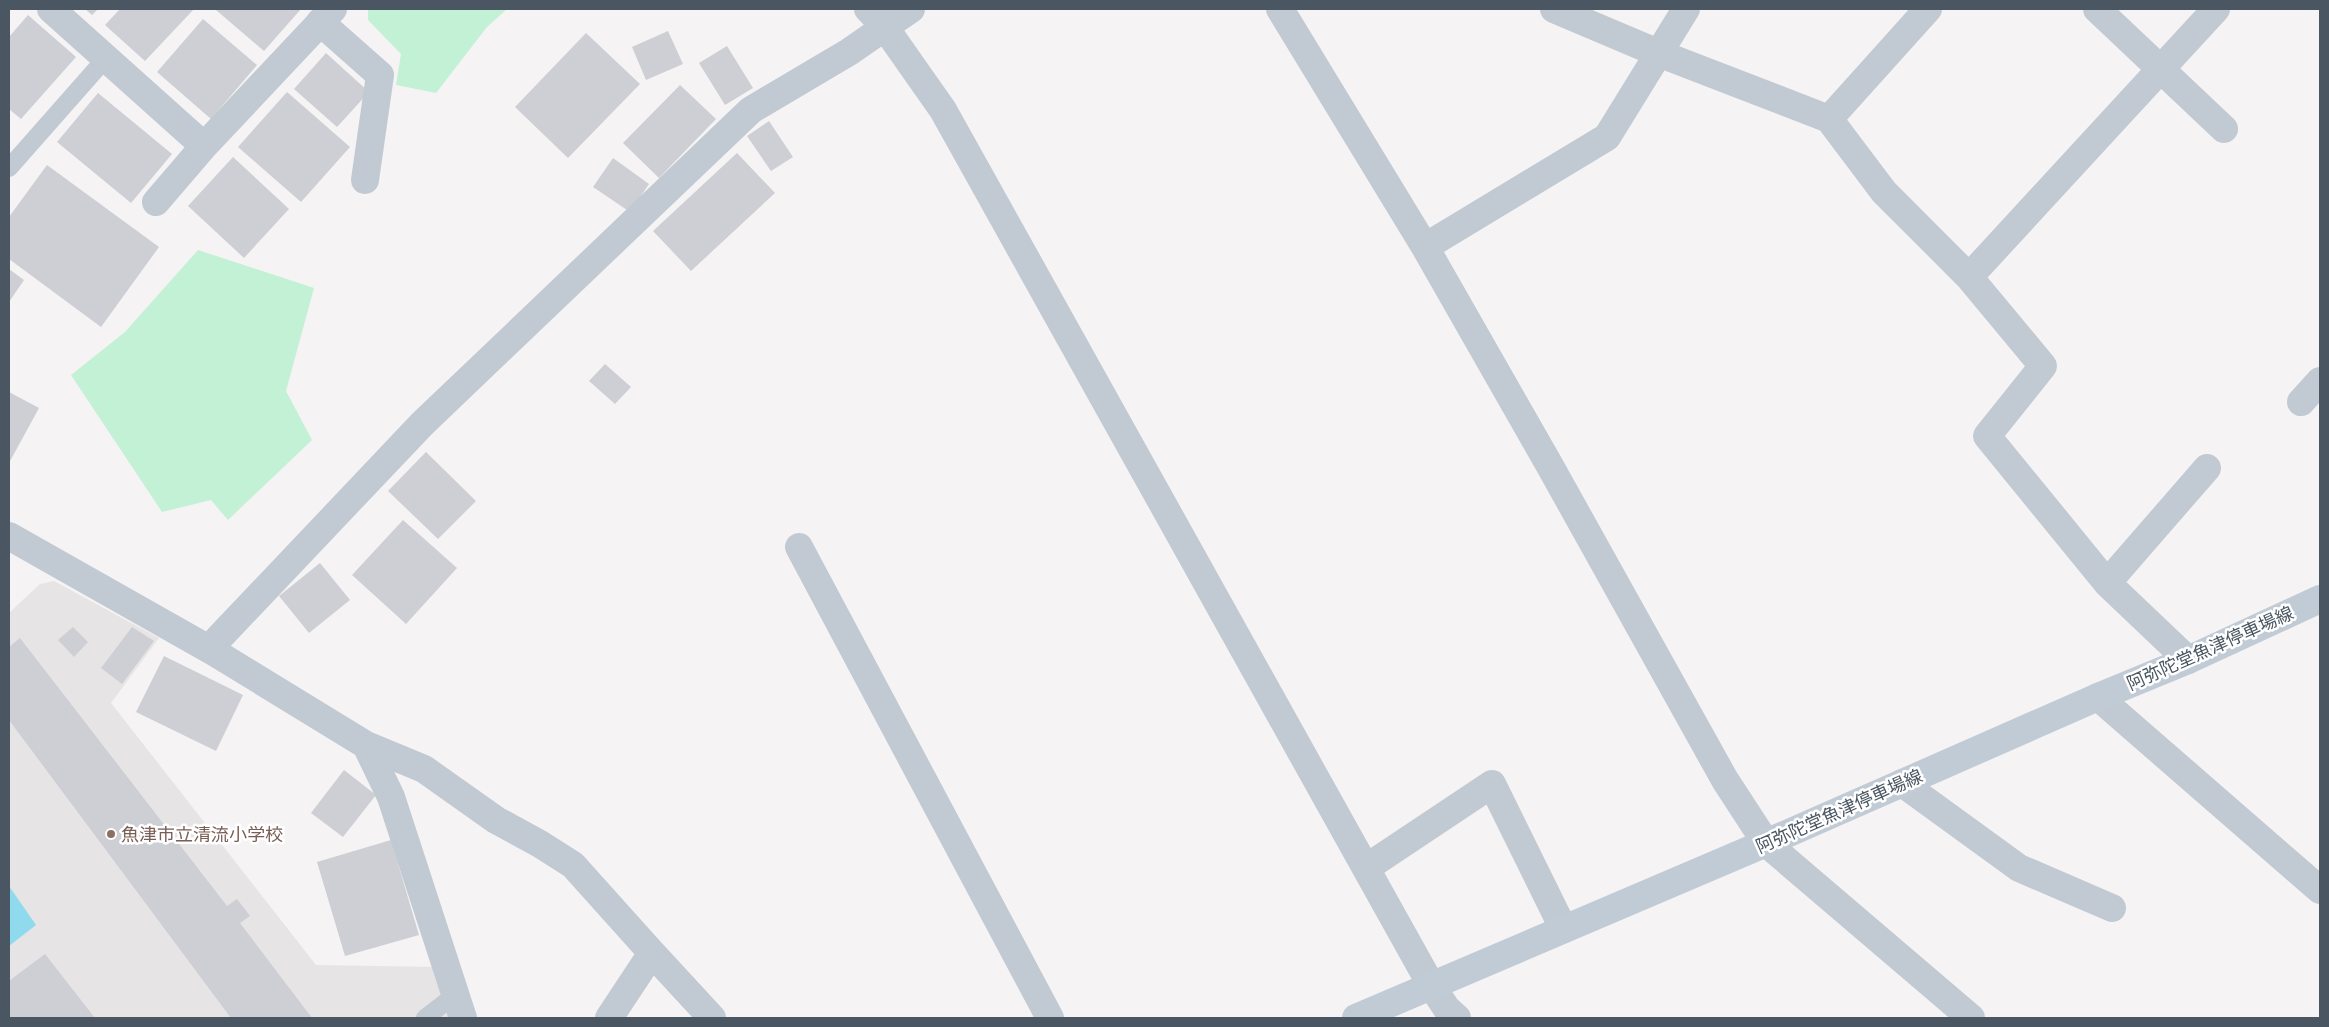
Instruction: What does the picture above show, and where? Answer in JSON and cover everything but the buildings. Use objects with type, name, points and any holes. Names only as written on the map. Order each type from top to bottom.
[{"type":"main road","name":"阿弥陀堂魚津停車場線","points":[[1356,1018],[1431,984],[1766,843],[2098,696],[2188,660],[2320,599]]},
{"type":"street","points":[[51,9],[204,146]]},
{"type":"street","points":[[214,652],[218,639],[422,424],[751,110],[849,52],[876,17],[911,9]]},
{"type":"street","points":[[1280,9],[1425,247],[1546,458],[1725,780],[1766,843],[1971,1018]]},
{"type":"street","points":[[1554,9],[1658,53],[1829,119],[1884,192],[1970,277],[2043,366],[1986,436],[2107,583],[2188,660]]},
{"type":"street","points":[[1425,247],[1607,137],[1686,9]]},
{"type":"street","points":[[1829,119],[1928,9]]},
{"type":"street","points":[[2097,9],[2224,129]]},
{"type":"street","points":[[1970,277],[2216,9]]},
{"type":"street","points":[[156,202],[204,146],[327,16],[380,75],[365,180]]},
{"type":"street","points":[[876,17],[943,110],[1431,984],[1446,1009],[1457,1018]]},
{"type":"street","points":[[2301,402],[2320,381]]},
{"type":"street","points":[[2107,583],[2207,468]]},
{"type":"street","points":[[9,536],[214,652],[366,745],[424,769],[496,820],[573,865],[712,1018]]},
{"type":"street","points":[[799,547],[1050,1018]]},
{"type":"street","points":[[2098,696],[2320,890]]},
{"type":"street","points":[[366,745],[391,797],[460,1006]]},
{"type":"street","points":[[1902,783],[2019,868],[2112,908]]},
{"type":"street","points":[[1366,868],[1492,784],[1563,928]]},
{"type":"street","points":[[609,1018],[652,954]]},
{"type":"lane","points":[[9,168],[106,58]]},
{"type":"lane","points":[[425,1018],[460,1006]]},
{"type":"shaded area","name":"魚津市立清流小学校","points":[[54,581],[159,638],[111,703],[316,965],[438,967],[463,1018],[9,1018],[9,613],[40,584]]},
{"type":"green space","points":[[368,9],[507,9],[487,27],[436,93],[396,85],[401,54],[368,20]]},
{"type":"green space","points":[[198,250],[314,288],[286,391],[312,440],[228,520],[211,500],[162,512],[71,375],[125,332]]},
{"type":"water","points":[[9,886],[36,925],[9,946]]},
{"type":"place","name":"魚津市立清流小学校","points":[[111,834]]}]
